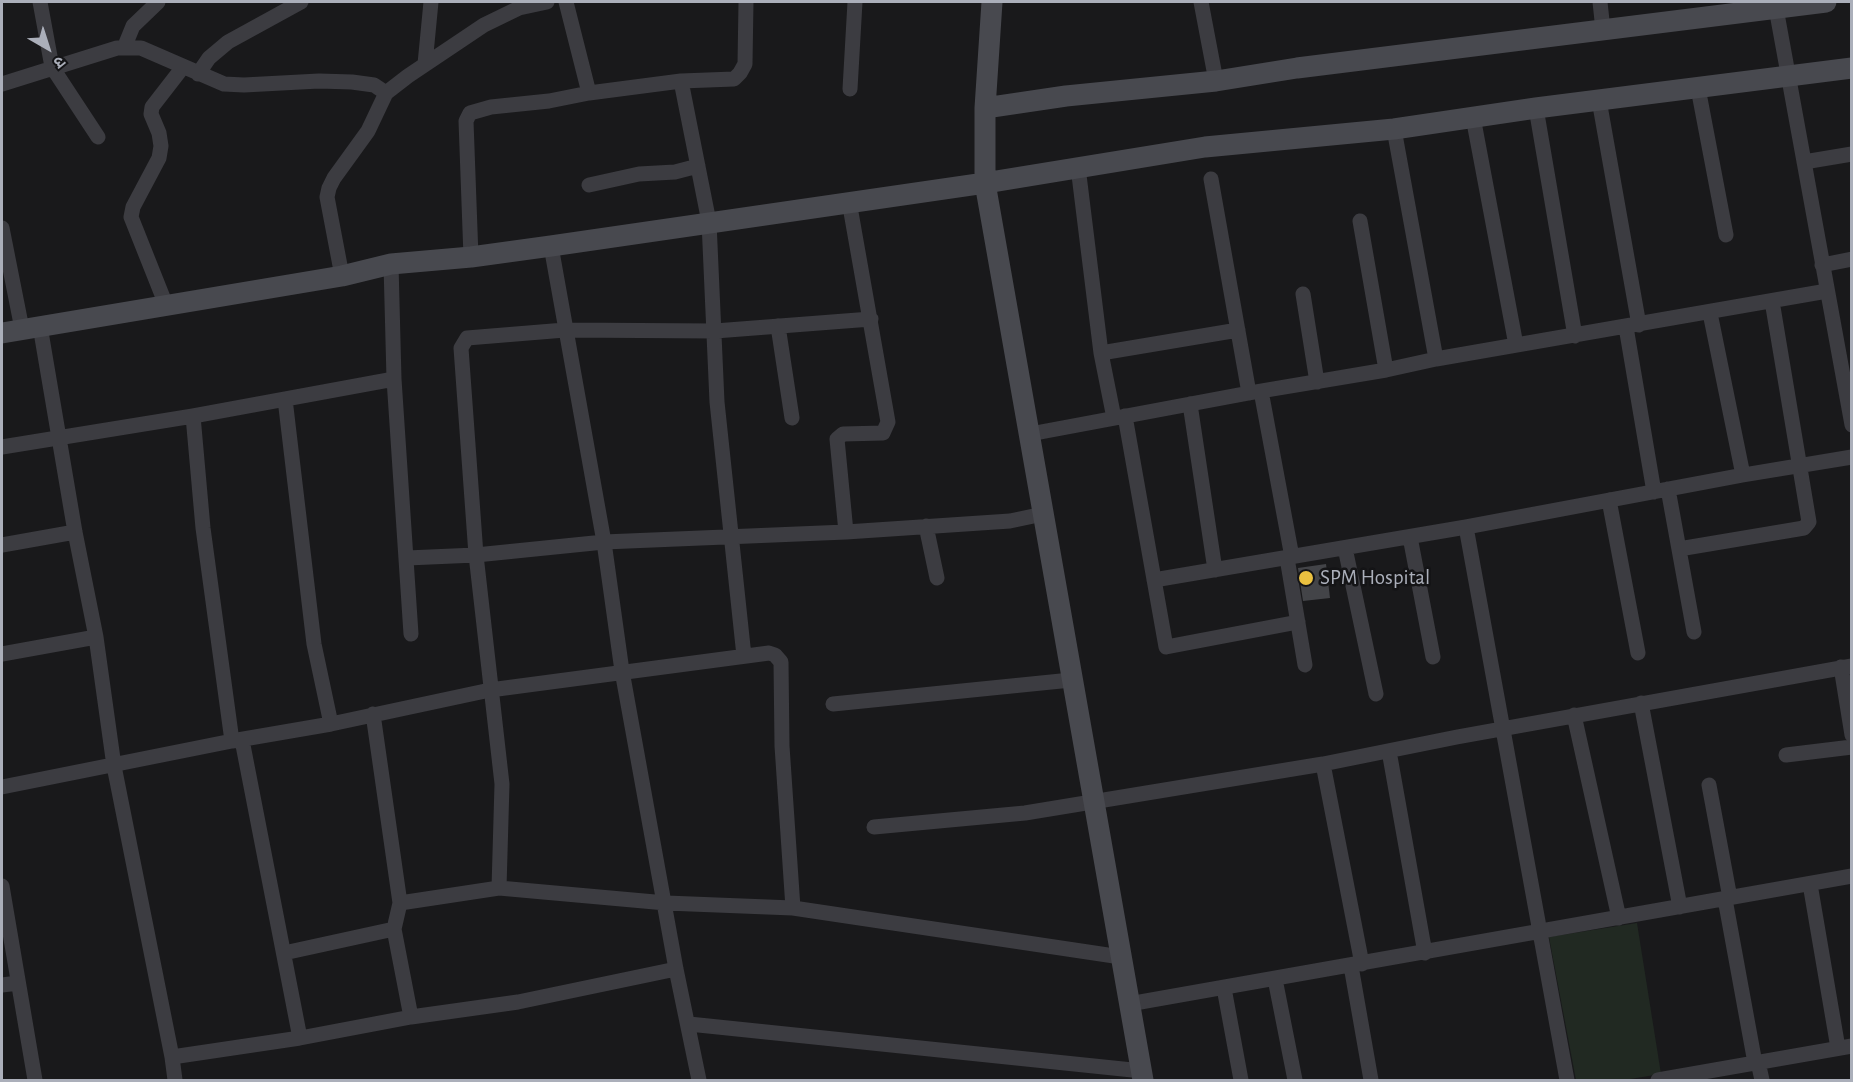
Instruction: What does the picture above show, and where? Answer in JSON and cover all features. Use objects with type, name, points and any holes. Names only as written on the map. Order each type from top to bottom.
[{"type":"street","points":[[40,2],[52,67],[98,137]]},
{"type":"street","points":[[124,48],[133,26],[158,2]]},
{"type":"street","points":[[198,74],[208,58],[228,42],[301,2]]},
{"type":"street","points":[[426,64],[431,2]]},
{"type":"street","points":[[342,276],[327,197],[329,188],[368,131],[386,93],[484,25],[519,8],[547,2]]},
{"type":"street","points":[[566,2],[589,93]]},
{"type":"street","points":[[471,257],[466,121],[470,113],[491,107],[549,101],[589,93],[681,81],[734,79],[745,64],[746,2]]},
{"type":"street","points":[[850,89],[855,2]]},
{"type":"street","points":[[689,1024],[1143,1076],[1071,680],[985,183],[985,108],[992,2]]},
{"type":"street","points":[[1201,2],[1216,81]]},
{"type":"street","points":[[1600,2],[1603,30]]},
{"type":"street","points":[[985,108],[1066,96],[1216,81],[1297,68],[1826,2]]},
{"type":"street","points":[[1776,8],[1851,425]]},
{"type":"street","points":[[2,84],[117,48],[141,48],[224,84],[352,82],[374,86],[386,93]]},
{"type":"street","points":[[166,306],[131,217],[133,207],[159,158],[161,146],[159,133],[151,114],[152,107],[183,67]]},
{"type":"street","points":[[21,330],[342,276],[392,264],[471,257],[550,246],[985,183],[1205,147],[1394,129],[1536,108],[1851,68]]},
{"type":"street","points":[[681,81],[710,222],[717,402],[744,656]]},
{"type":"street","points":[[1698,88],[1726,235]]},
{"type":"street","points":[[1599,100],[1632,326],[1661,490],[1679,549],[1694,632]]},
{"type":"street","points":[[1536,108],[1575,336]]},
{"type":"street","points":[[1473,117],[1516,345]]},
{"type":"street","points":[[1394,129],[1436,358]]},
{"type":"street","points":[[1804,162],[1851,154]]},
{"type":"street","points":[[589,184],[639,174],[675,172],[698,166]]},
{"type":"street","points":[[1078,167],[1101,353],[1120,417],[1166,647],[1298,622]]},
{"type":"street","points":[[1210,179],[1238,330],[1255,392],[1289,558],[1305,665]]},
{"type":"street","points":[[846,532],[837,439],[843,434],[883,432],[888,422],[849,201]]},
{"type":"street","points":[[1360,221],[1386,370]]},
{"type":"street","points":[[2,228],[21,330],[58,437],[96,637],[114,766],[175,1080]]},
{"type":"street","points":[[550,246],[604,542],[622,671],[666,903],[676,969],[699,1080]]},
{"type":"street","points":[[1822,265],[1851,258]]},
{"type":"street","points":[[392,264],[394,379],[411,634]]},
{"type":"street","points":[[1030,434],[1386,370],[1436,358],[1827,291]]},
{"type":"street","points":[[1303,294],[1317,381]]},
{"type":"street","points":[[1679,549],[1804,528],[1809,522],[1772,301]]},
{"type":"street","points":[[1710,312],[1743,475]]},
{"type":"street","points":[[499,888],[502,784],[476,555],[461,348],[467,338],[565,330],[715,331],[871,319]]},
{"type":"street","points":[[778,326],[792,418]]},
{"type":"street","points":[[1101,353],[1238,330]]},
{"type":"street","points":[[2,447],[193,416],[394,379]]},
{"type":"street","points":[[285,399],[314,644],[331,724]]},
{"type":"street","points":[[1190,404],[1215,570]]},
{"type":"street","points":[[193,416],[203,528],[237,741],[284,953],[300,1038]]},
{"type":"street","points":[[1154,580],[1410,537],[1851,457]]},
{"type":"street","points":[[1609,500],[1638,653]]},
{"type":"street","points":[[407,558],[476,555],[604,542],[846,532],[1010,521],[1043,513]]},
{"type":"street","points":[[926,526],[937,578]]},
{"type":"street","points":[[1466,527],[1567,1080]]},
{"type":"street","points":[[2,545],[75,532]]},
{"type":"street","points":[[1410,537],[1433,657]]},
{"type":"street","points":[[1346,548],[1377,694]]},
{"type":"street","points":[[2,654],[96,637]]},
{"type":"street","points":[[2,788],[331,724],[490,690],[769,652],[776,655],[781,662],[782,746],[793,908]]},
{"type":"street","points":[[874,826],[1025,813],[1323,764],[1504,728],[1846,666],[1851,735]]},
{"type":"street","points":[[833,704],[1071,680]]},
{"type":"street","points":[[1641,703],[1680,907]]},
{"type":"street","points":[[373,714],[400,903],[394,929],[411,1017]]},
{"type":"street","points":[[1574,715],[1619,918]]},
{"type":"street","points":[[1786,755],[1851,747]]},
{"type":"street","points":[[1389,751],[1425,953]]},
{"type":"street","points":[[1323,764],[1356,965],[1371,1080]]},
{"type":"street","points":[[1709,785],[1727,899],[1761,1080]]},
{"type":"street","points":[[1129,1004],[1851,876]]},
{"type":"street","points":[[1658,1080],[1696,1078],[1756,1062],[1845,1047],[1810,884]]},
{"type":"street","points":[[2,886],[35,1080]]},
{"type":"street","points":[[400,903],[499,888],[666,903],[793,908],[1121,957]]},
{"type":"street","points":[[284,953],[394,929]]},
{"type":"street","points":[[172,1057],[300,1038],[411,1017],[518,1002],[676,969]]},
{"type":"street","points":[[1275,979],[1295,1080]]},
{"type":"street","points":[[2,986],[18,983]]},
{"type":"street","points":[[1224,988],[1241,1080]]},
{"type":"shaded area","points":[[1637,923],[1661,1074],[1624,1080],[1576,1080],[1549,937]]},
{"type":"building","points":[[1326,564],[1330,598],[1303,601],[1298,568]]},
{"type":"place","name":"SPM Hospital","points":[[1306,578]]}]
